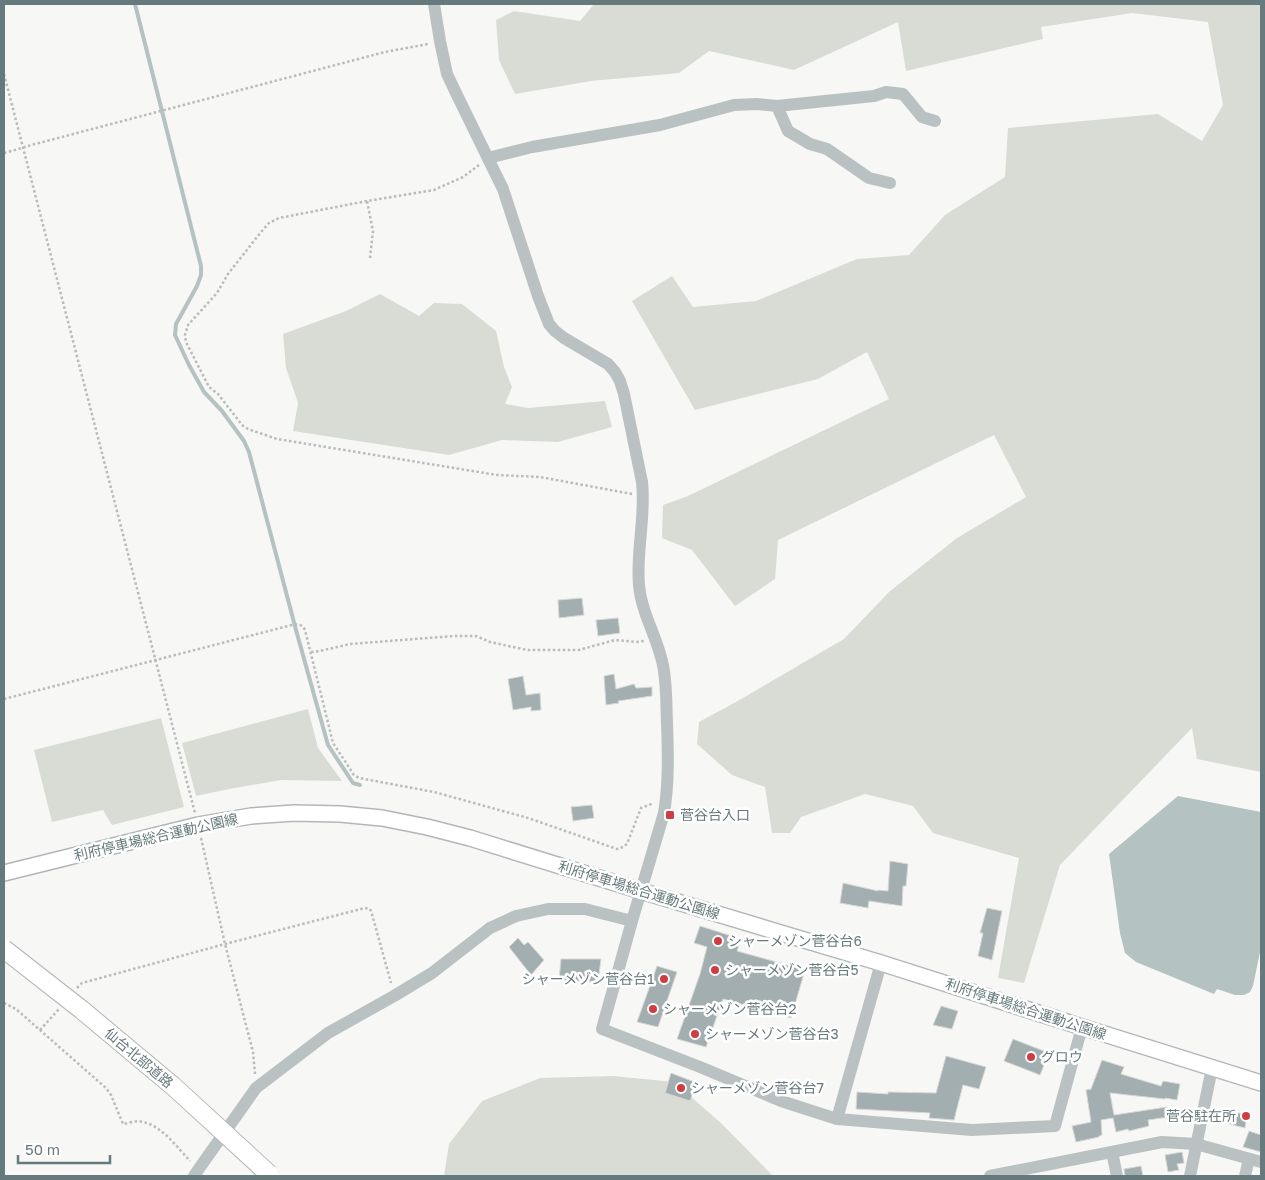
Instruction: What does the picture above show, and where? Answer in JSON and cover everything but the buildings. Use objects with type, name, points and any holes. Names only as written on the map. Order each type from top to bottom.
[{"type":"highway","name":"仙台北部道路","points":[[4,949],[82,1010],[173,1086],[269,1174]]},
{"type":"main road","name":"利府停車場総合運動公園線","points":[[4,873],[198,825],[251,816],[294,813],[340,814],[382,818],[470,838],[882,963],[1082,1028],[1261,1083]]},
{"type":"street","points":[[434,4],[447,74],[505,196],[549,324],[564,338],[608,364],[620,381],[644,496],[638,570],[639,586],[662,662],[667,705],[666,798],[664,813],[602,1029],[700,1067],[781,1102],[837,1119],[972,1130],[1054,1126],[1082,1028]]},
{"type":"street","points":[[488,158],[532,147],[660,125],[734,105],[757,104],[777,106],[874,96],[886,92],[902,94],[922,117],[935,121]]},
{"type":"street","points":[[777,106],[788,131],[810,144],[827,149],[869,178],[890,183]]},
{"type":"street","points":[[196,1173],[256,1088],[328,1033],[432,973],[490,928],[516,916],[548,909],[585,909],[632,921]]},
{"type":"street","points":[[837,1119],[882,963]]},
{"type":"street","points":[[1190,1176],[1212,1068]]},
{"type":"street","points":[[990,1176],[1033,1172],[1112,1152],[1162,1142],[1196,1144],[1255,1160],[1245,1176]]},
{"type":"street","points":[[1112,1152],[1117,1176]]},
{"type":"path","points":[[4,153],[23,146],[160,112],[385,52],[440,42]]},
{"type":"path","points":[[4,74],[198,825],[225,944],[253,1052],[256,1088]]},
{"type":"path","points":[[488,158],[463,177],[434,190],[279,218],[269,224],[228,274],[217,293],[188,325],[185,335],[186,342],[209,387],[218,394],[248,430],[277,439],[497,475],[540,477],[644,496]]},
{"type":"path","points":[[367,201],[373,231],[370,258]]},
{"type":"path","points":[[4,699],[299,624],[305,630],[333,743],[354,775],[359,778],[434,792],[528,818],[617,849],[627,844],[641,808],[666,798]]},
{"type":"path","points":[[311,652],[350,644],[454,636],[476,636],[490,642],[527,650],[579,650],[601,642],[615,640],[636,642],[655,639]]},
{"type":"path","points":[[76,990],[82,983],[365,908],[370,909],[372,914],[394,996]]},
{"type":"path","points":[[4,1003],[16,1009],[106,1088],[111,1095],[123,1124],[142,1121],[152,1125],[167,1136],[196,1173]]},
{"type":"path","points":[[40,1030],[64,1003]]},
{"type":"shaded area","points":[[594,4],[1261,4],[1261,772],[1197,759],[1192,728],[1060,865],[1024,983],[998,978],[1019,858],[933,833],[913,806],[865,794],[801,817],[790,833],[772,833],[765,787],[732,775],[697,744],[699,722],[844,639],[889,592],[957,538],[1026,497],[994,435],[778,540],[775,579],[735,606],[692,550],[662,538],[663,505],[688,496],[889,399],[867,352],[818,379],[695,410],[632,301],[672,276],[693,307],[756,301],[857,259],[909,255],[945,215],[1005,177],[1008,128],[1158,114],[1202,141],[1223,105],[1208,22],[1132,13],[1041,27],[1043,39],[906,71],[898,22],[794,70],[709,51],[679,73],[591,81],[515,94],[499,60],[496,20],[514,11],[580,21]]},
{"type":"shaded area","points":[[380,294],[419,316],[434,303],[462,304],[496,331],[504,367],[512,387],[505,404],[528,408],[605,401],[612,427],[558,442],[502,440],[449,455],[293,431],[298,403],[286,368],[283,334],[346,311]]},
{"type":"shaded area","points":[[308,709],[318,748],[342,781],[281,780],[196,796],[182,743]]},
{"type":"shaded area","points":[[161,718],[184,807],[112,825],[103,810],[52,822],[34,750]]},
{"type":"shaded area","points":[[1178,796],[1261,812],[1261,947],[1253,986],[1250,992],[1244,995],[1235,995],[1217,989],[1214,994],[1136,962],[1125,953],[1120,933],[1109,854]]},
{"type":"shaded area","points":[[613,1076],[674,1082],[721,1123],[773,1176],[444,1176],[449,1144],[482,1101],[540,1078]]},
{"type":"waterway","points":[[135,4],[201,266],[201,275],[197,286],[176,324],[175,335],[204,392],[222,411],[244,441],[249,452],[328,745],[353,783],[360,785]]},
{"type":"place","name":"菅谷台入口","points":[[670,815]]},
{"type":"place","name":"シャーメゾン菅谷台6","points":[[718,941]]},
{"type":"place","name":"シャーメゾン菅谷台5","points":[[715,970]]},
{"type":"place","name":"シャーメゾン菅谷台1","points":[[664,979]]},
{"type":"place","name":"シャーメゾン菅谷台2","points":[[653,1009]]},
{"type":"place","name":"シャーメゾン菅谷台3","points":[[695,1034]]},
{"type":"place","name":"グロウ","points":[[1031,1057]]},
{"type":"place","name":"シャーメゾン菅谷台7","points":[[681,1088]]},
{"type":"place","name":"菅谷駐在所","points":[[1246,1116]]}]
